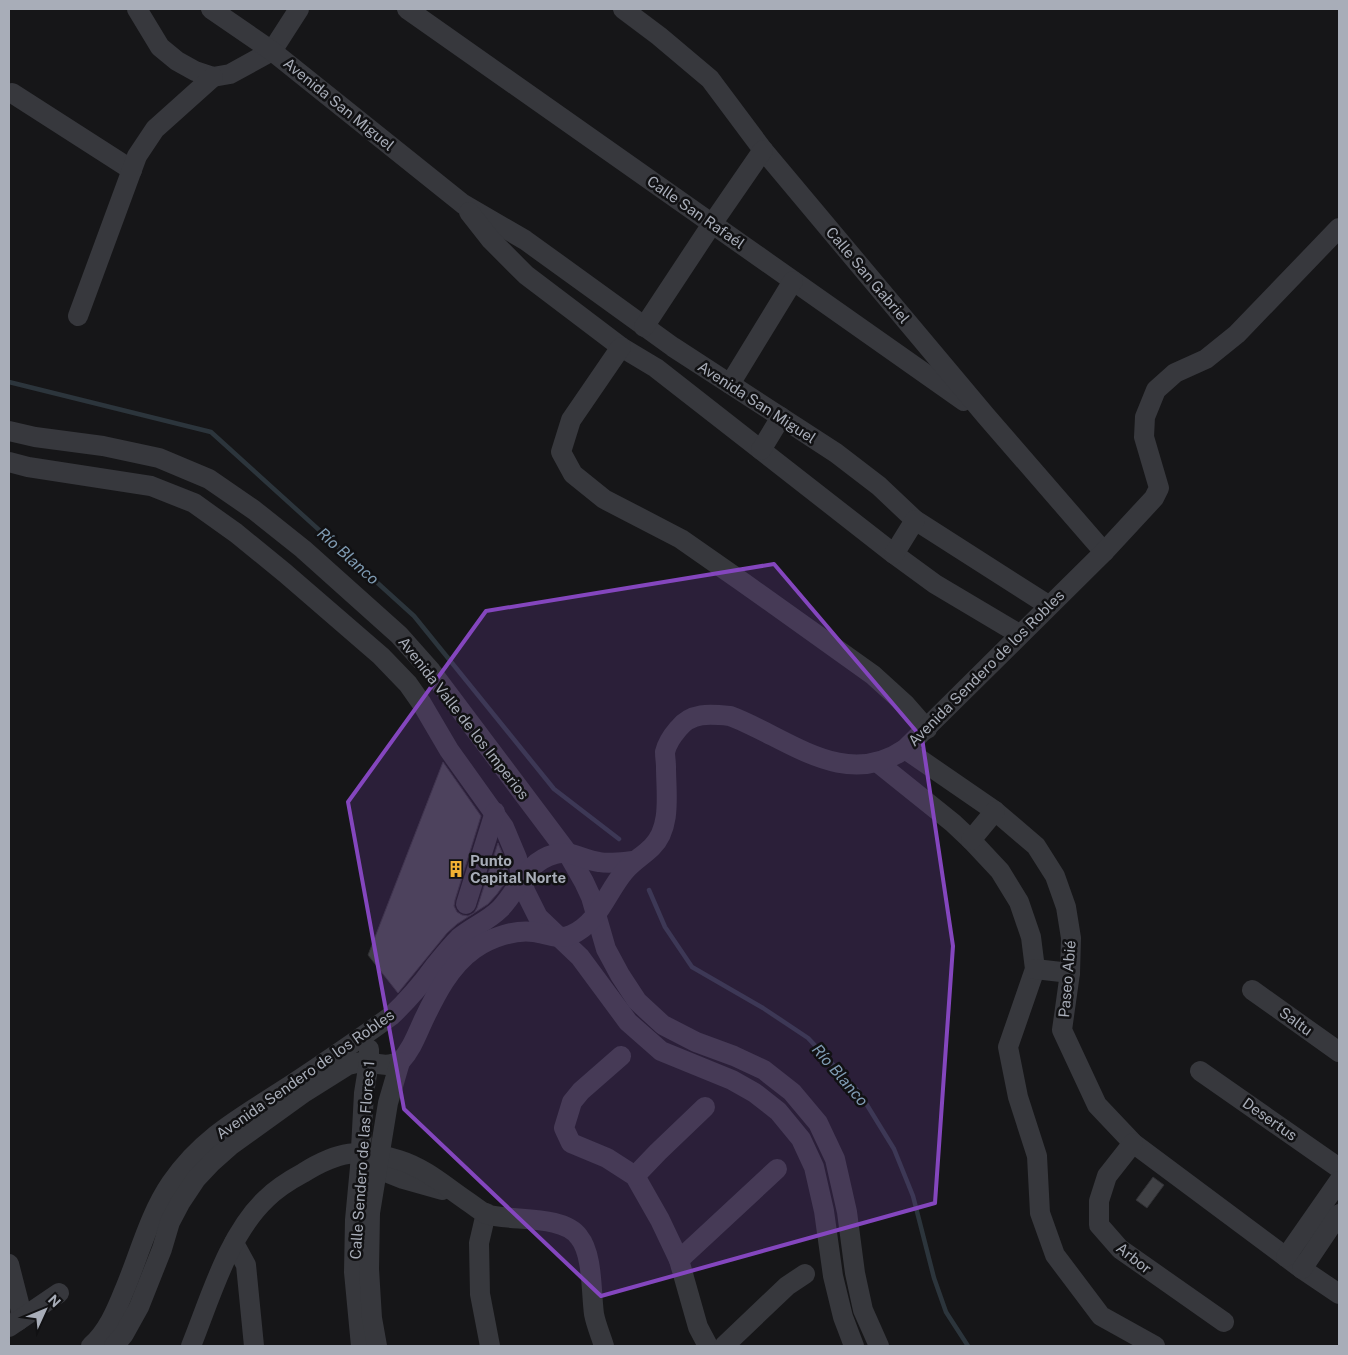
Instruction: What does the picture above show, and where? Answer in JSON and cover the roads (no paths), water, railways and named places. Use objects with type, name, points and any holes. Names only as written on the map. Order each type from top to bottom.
[{"type":"street","points":[[137,9],[160,47],[177,61],[195,72],[212,77],[230,74],[272,51],[299,9]]},
{"type":"street","name":"Avenida San Miguel","points":[[211,9],[272,51],[463,204],[525,240],[673,347],[836,454],[879,486],[915,520],[1048,605]]},
{"type":"street","name":"Calle San Rafaél","points":[[407,9],[986,416]]},
{"type":"street","name":"Calle San Gabriel","points":[[623,9],[660,36],[710,79],[764,150],[986,416],[1104,552]]},
{"type":"street","points":[[78,316],[137,156],[155,129],[212,77]]},
{"type":"street","points":[[12,93],[132,170]]},
{"type":"street","points":[[644,327],[712,224],[764,150]]},
{"type":"street","name":"Avenida San Miguel","points":[[463,204],[491,240],[526,276],[621,347],[656,368],[935,584],[1019,634]]},
{"type":"street","name":"Avenida Sendero de los Robles","points":[[561,937],[581,929],[596,914],[613,886],[633,861],[653,846],[663,830],[666,819],[665,753],[669,741],[679,727],[688,720],[698,715],[714,714],[736,718],[816,757],[839,764],[877,762],[889,758],[905,749],[927,729],[1048,605],[1104,552],[1154,498],[1159,488],[1144,437],[1145,417],[1156,390],[1175,374],[1206,359],[1237,334],[1339,228]]},
{"type":"street","points":[[730,384],[794,281]]},
{"type":"street","points":[[568,308],[584,284]]},
{"type":"street","points":[[621,347],[571,420],[561,452],[573,474],[604,499],[681,539],[873,675],[906,705],[927,729]]},
{"type":"street","points":[[656,368],[673,347]]},
{"type":"street","points":[[761,450],[781,417]]},
{"type":"street","name":"Avenida Valle de los Imperios","points":[[9,430],[35,437],[102,446],[159,458],[209,479],[254,510],[303,549],[399,635],[431,672],[567,852]]},
{"type":"street","points":[[28,467],[35,437]]},
{"type":"street","name":"Avenida Valle de los Imperios","points":[[9,462],[28,467],[151,486],[194,503],[236,533],[381,656],[408,684],[449,750],[495,812],[512,842],[522,876]]},
{"type":"street","points":[[236,533],[254,510]]},
{"type":"street","points":[[894,554],[915,520]]},
{"type":"street","name":"Paseo Abié","points":[[905,749],[995,811],[1036,846],[1055,876],[1066,907],[1071,938],[1070,973],[1062,1030],[1097,1105],[1133,1143],[1294,1263],[1339,1294]]},
{"type":"street","points":[[877,762],[953,823],[971,840],[1000,871],[1019,902],[1031,937],[1035,969],[1008,1047],[1018,1097],[1036,1156],[1040,1213],[1054,1255],[1101,1316],[1155,1346]]},
{"type":"street","points":[[971,840],[995,811]]},
{"type":"street","points":[[466,904],[495,812]]},
{"type":"street","points":[[567,852],[599,862],[633,861]]},
{"type":"street","points":[[567,852],[584,882],[606,948],[620,975],[637,1001],[663,1025],[696,1042],[734,1056],[764,1070],[792,1092],[818,1123],[835,1159],[847,1212],[855,1273],[864,1310],[879,1346]]},
{"type":"street","name":"Avenida Sendero de los Robles","points":[[91,1346],[110,1321],[130,1277],[154,1215],[169,1186],[182,1167],[223,1128],[391,1016],[408,999],[459,938],[500,910],[522,876],[531,866],[554,854],[567,852]]},
{"type":"street","points":[[522,876],[525,891],[538,917],[580,957],[609,998],[642,1036],[661,1051],[732,1080],[755,1092],[778,1111],[801,1139],[814,1167],[824,1211],[833,1276],[843,1317],[854,1346]]},
{"type":"street","points":[[400,1062],[408,1053],[447,977],[458,962],[473,949],[495,938],[515,932],[532,931],[561,937]]},
{"type":"street","points":[[1035,969],[1070,973]]},
{"type":"street","name":"Saltu","points":[[1252,990],[1339,1052]]},
{"type":"street","points":[[391,1016],[398,1018],[409,1026],[415,1039]]},
{"type":"street","name":"Calle Sendero de las Flores 1","points":[[368,1032],[369,1062],[364,1093],[370,1161],[372,1318],[377,1346]]},
{"type":"street","points":[[621,1056],[581,1091],[572,1102],[564,1128],[571,1143],[607,1158],[636,1176],[679,1260],[698,1327],[708,1346]]},
{"type":"street","name":"Avenida Sendero de los Robles","points":[[114,1346],[124,1334],[139,1307],[162,1249],[170,1222],[180,1203],[196,1179],[212,1162],[230,1146],[334,1074],[356,1062],[387,1065],[400,1062]]},
{"type":"street","name":"Calle Sendero de las Flores 1","points":[[361,1346],[354,1272],[356,1220],[370,1161],[400,1062]]},
{"type":"street","name":"Desertus","points":[[1200,1070],[1339,1168]]},
{"type":"street","points":[[334,1074],[350,1080],[364,1093],[388,1103]]},
{"type":"street","points":[[636,1176],[705,1107]]},
{"type":"street","name":"Arbor","points":[[1133,1143],[1107,1176],[1099,1201],[1099,1225],[1120,1249],[1224,1322]]},
{"type":"street","points":[[191,1346],[234,1243],[252,1214],[266,1199],[298,1176],[332,1157],[370,1161],[428,1187],[454,1192],[486,1214],[550,1222],[568,1227],[579,1236],[586,1249],[594,1316],[604,1346]]},
{"type":"street","points":[[679,1260],[777,1169]]},
{"type":"street","points":[[1294,1263],[1339,1181]]},
{"type":"street","points":[[486,1214],[479,1243],[480,1294],[490,1346]]},
{"type":"street","points":[[1294,1263],[1339,1214]]},
{"type":"street","points":[[234,1243],[246,1265],[254,1346]]},
{"type":"street","points":[[9,1264],[21,1313],[13,1324]]},
{"type":"street","points":[[724,1346],[787,1286],[804,1274]]},
{"type":"street","points":[[13,1324],[58,1293]]},
{"type":"waterway","name":"Río Blanco","points":[[9,382],[211,432],[414,616],[554,789],[619,839]]},
{"type":"waterway","name":"Río Blanco","points":[[649,890],[665,927],[692,967],[763,1008],[808,1038],[859,1092],[894,1149],[913,1196],[934,1278],[946,1312],[968,1346]]},
{"type":"place","name":"Punto Capital Norte","points":[[456,869]]}]
